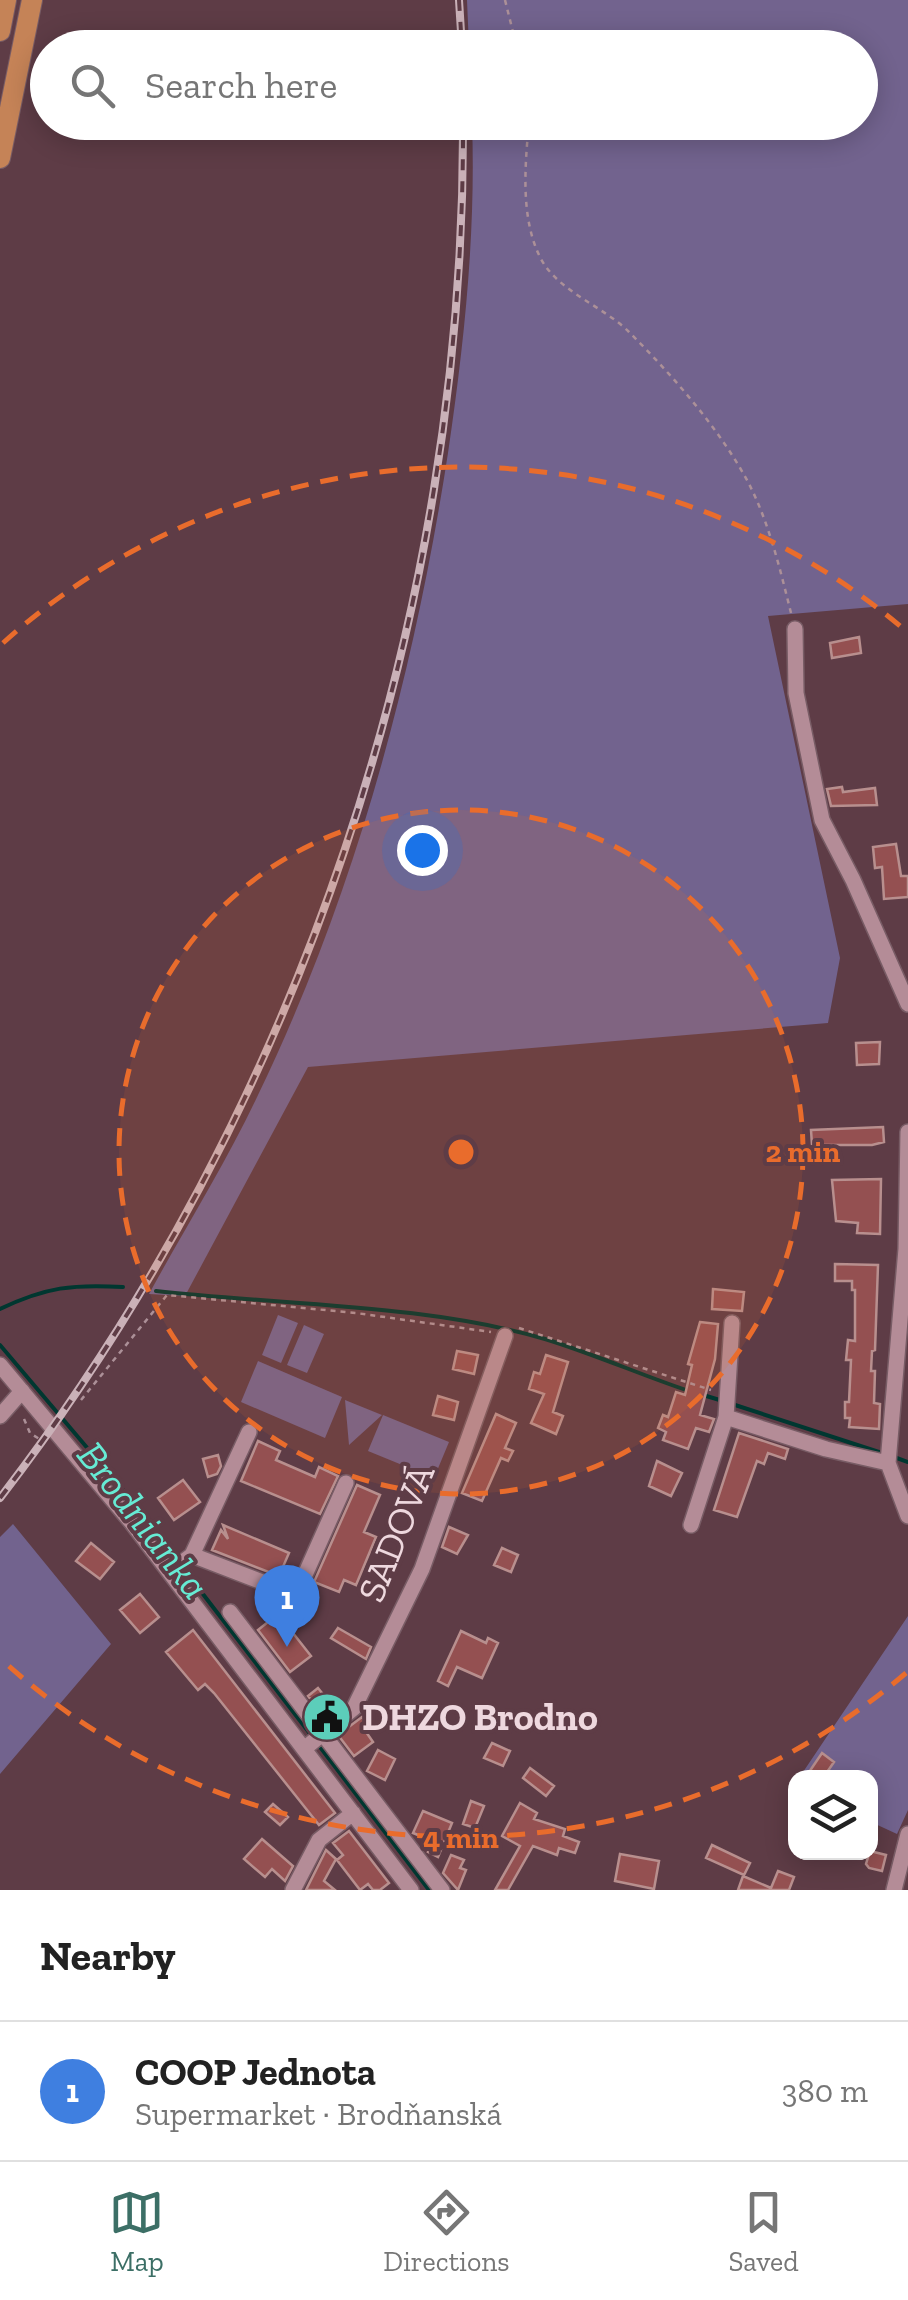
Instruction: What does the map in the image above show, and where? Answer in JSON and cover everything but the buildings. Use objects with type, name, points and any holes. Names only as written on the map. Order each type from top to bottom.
[{"type":"main road","points":[[0,31],[6,0]]},
{"type":"main road","points":[[0,158],[32,0]]},
{"type":"street","points":[[795,629],[796,693],[822,820],[908,1004]]},
{"type":"street","points":[[908,1132],[906,1250],[889,1454],[908,1516]]},
{"type":"street","points":[[691,1525],[726,1404],[732,1323]]},
{"type":"street","name":"SADOVÁ","points":[[314,1741],[354,1708],[422,1569],[509,1333]]},
{"type":"street","points":[[0,1364],[180,1564],[314,1741],[442,1890]]},
{"type":"street","points":[[0,1416],[22,1392]]},
{"type":"street","points":[[726,1404],[826,1449],[889,1454],[908,1451]]},
{"type":"street","points":[[180,1564],[250,1432]]},
{"type":"street","points":[[180,1564],[296,1595],[346,1482]]},
{"type":"street","points":[[230,1612],[314,1741],[352,1813],[403,1887]]},
{"type":"street","points":[[293,1890],[319,1840],[352,1813]]},
{"type":"street","points":[[894,1890],[908,1834]]},
{"type":"path","points":[[505,0],[512,30]]},
{"type":"path","points":[[529,140],[527,200],[541,259],[556,278],[628,330],[737,464],[762,514],[795,629]]},
{"type":"path","points":[[81,1400],[167,1294],[509,1333],[519,1328],[726,1404]]},
{"type":"shaded area","points":[[467,0],[908,0],[908,604],[768,616],[840,958],[828,1023],[308,1067],[185,1296],[149,1294],[233,1146],[293,1019],[352,862],[377,782],[418,618],[448,453],[468,289],[472,140],[878,140],[878,30],[468,30]]},
{"type":"shaded area","points":[[278,1315],[298,1323],[281,1363],[262,1355]]},
{"type":"shaded area","points":[[304,1325],[324,1334],[307,1373],[287,1365]]},
{"type":"shaded area","points":[[258,1361],[342,1397],[325,1438],[241,1402]]},
{"type":"shaded area","points":[[345,1400],[382,1415],[349,1445]]},
{"type":"shaded area","points":[[383,1415],[449,1442],[434,1478],[368,1451]]},
{"type":"shaded area","points":[[13,1524],[111,1644],[0,1774],[0,1537]]},
{"type":"shaded area","points":[[908,1616],[908,1810],[897,1834],[878,1825],[878,1770],[828,1770],[834,1762],[823,1754],[812,1770],[804,1770]]},
{"type":"waterway","points":[[0,1309],[60,1289],[123,1287]]},
{"type":"waterway","points":[[156,1291],[402,1312],[499,1327],[563,1345],[689,1391]]},
{"type":"waterway","name":"Brodnianka","points":[[0,1345],[177,1560]]},
{"type":"waterway","points":[[703,1395],[723,1401]]},
{"type":"waterway","points":[[732,1404],[885,1454]]},
{"type":"waterway","points":[[894,1457],[908,1462]]},
{"type":"waterway","name":"Brodnianka","points":[[183,1568],[311,1735]]},
{"type":"waterway","name":"Brodnianka","points":[[317,1743],[429,1890]]},
{"type":"railway","points":[[459,0],[461,30]]},
{"type":"railway","points":[[0,1498],[106,1347],[200,1188],[279,1021],[345,849],[397,671],[434,490],[456,307],[462,140]]},
{"type":"place","name":"COOP Jednota","points":[[287,1647]]},
{"type":"place","name":"DHZO Brodno","points":[[327,1717]]}]
